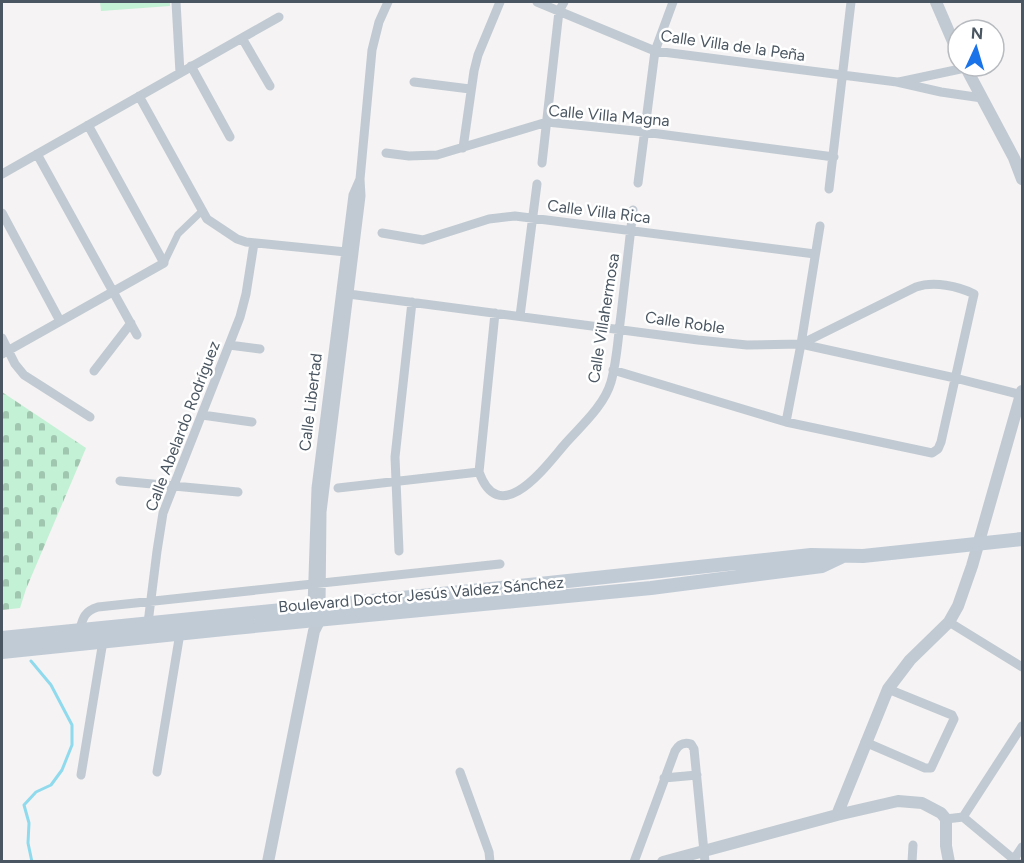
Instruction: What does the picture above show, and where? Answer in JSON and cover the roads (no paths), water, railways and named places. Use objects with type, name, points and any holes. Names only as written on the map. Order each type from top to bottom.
[{"type":"main road","name":"Boulevard Doctor Jesús Valdez Sánchez","points":[[2,638],[22,636],[103,641],[315,617],[569,581],[811,555],[841,557],[1023,539]]},
{"type":"main road","name":"Boulevard Doctor Jesús Valdez Sánchez","points":[[2,652],[23,650],[80,629],[148,623],[315,617],[572,596],[806,569],[822,566],[841,557]]},
{"type":"main road","points":[[569,581],[572,596]]},
{"type":"street","points":[[176,2],[180,73]]},
{"type":"street","name":"Calle Libertad","points":[[268,861],[315,617],[317,533],[345,293],[361,196],[360,179],[372,50],[379,22],[388,2]]},
{"type":"street","points":[[463,148],[470,89],[478,55],[500,2]]},
{"type":"street","name":"Calle Villa de la Peña","points":[[537,2],[655,51],[897,82],[982,98]]},
{"type":"street","points":[[542,163],[559,11],[564,2]]},
{"type":"street","points":[[638,183],[655,51],[673,2]]},
{"type":"street","points":[[829,189],[851,2]]},
{"type":"street","points":[[936,2],[946,25]]},
{"type":"street","points":[[2,174],[279,17]]},
{"type":"street","points":[[242,38],[270,86]]},
{"type":"street","points":[[192,66],[230,137]]},
{"type":"street","name":"Calle Villa de la Peña","points":[[897,82],[946,71]]},
{"type":"street","points":[[971,78],[1023,179]]},
{"type":"street","points":[[414,82],[470,89]]},
{"type":"street","points":[[139,96],[204,215],[237,239],[254,243],[346,252]]},
{"type":"street","name":"Calle Villa Magna","points":[[386,153],[421,157],[463,148],[547,122],[644,132],[834,157]]},
{"type":"street","points":[[88,125],[164,263]]},
{"type":"street","points":[[37,153],[137,335]]},
{"type":"street","name":"Calle Libertad","points":[[345,293],[346,252],[353,195],[360,179]]},
{"type":"street","points":[[520,316],[537,184]]},
{"type":"street","name":"Calle Villahermosa","points":[[479,472],[486,487],[495,493],[509,495],[519,492],[527,486],[604,397],[614,370],[633,210]]},
{"type":"street","points":[[2,213],[60,321]]},
{"type":"street","points":[[5,352],[164,263],[178,234],[204,215]]},
{"type":"street","name":"Calle Villa Rica","points":[[382,233],[423,240],[503,216],[815,254]]},
{"type":"street","points":[[786,422],[820,226]]},
{"type":"street","name":"Calle Abelardo Rodríguez","points":[[148,623],[160,527],[172,486],[244,304],[254,243]]},
{"type":"street","points":[[614,370],[786,422],[926,453],[936,452],[941,442],[974,299],[972,293],[933,284],[916,286],[801,344]]},
{"type":"street","name":"Calle Roble","points":[[345,293],[747,345],[801,344],[1022,394]]},
{"type":"street","points":[[399,551],[395,483],[396,430],[412,302]]},
{"type":"street","points":[[338,488],[479,472],[495,313]]},
{"type":"street","points":[[94,371],[131,323]]},
{"type":"street","points":[[2,338],[5,352],[24,375],[90,417]]},
{"type":"street","points":[[229,345],[260,349]]},
{"type":"street","points":[[837,815],[888,689],[910,660],[949,622],[964,590],[1022,394]]},
{"type":"street","points":[[201,415],[252,422]]},
{"type":"street","points":[[120,481],[238,492]]},
{"type":"street","points":[[80,629],[83,616],[92,609],[500,564]]},
{"type":"street","points":[[949,622],[1023,667]]},
{"type":"street","points":[[157,772],[180,633]]},
{"type":"street","points":[[81,775],[103,641]]},
{"type":"street","points":[[865,742],[925,768],[931,768],[954,719],[952,715],[888,689]]},
{"type":"street","points":[[963,817],[1023,726]]},
{"type":"street","points":[[634,861],[677,747],[685,743],[691,744],[694,749],[705,856]]},
{"type":"street","points":[[460,772],[489,852],[490,861]]},
{"type":"street","points":[[664,778],[697,775]]},
{"type":"street","points":[[663,861],[705,856],[837,815],[886,803],[910,801],[932,807],[946,819],[963,817],[1016,860],[1023,847]]},
{"type":"street","points":[[946,819],[946,846],[950,861]]},
{"type":"street","points":[[912,861],[914,845]]},
{"type":"waterway","points":[[31,661],[51,685],[72,725],[72,745],[62,770],[51,785],[36,792],[24,805],[29,823],[28,843],[32,862]]}]
